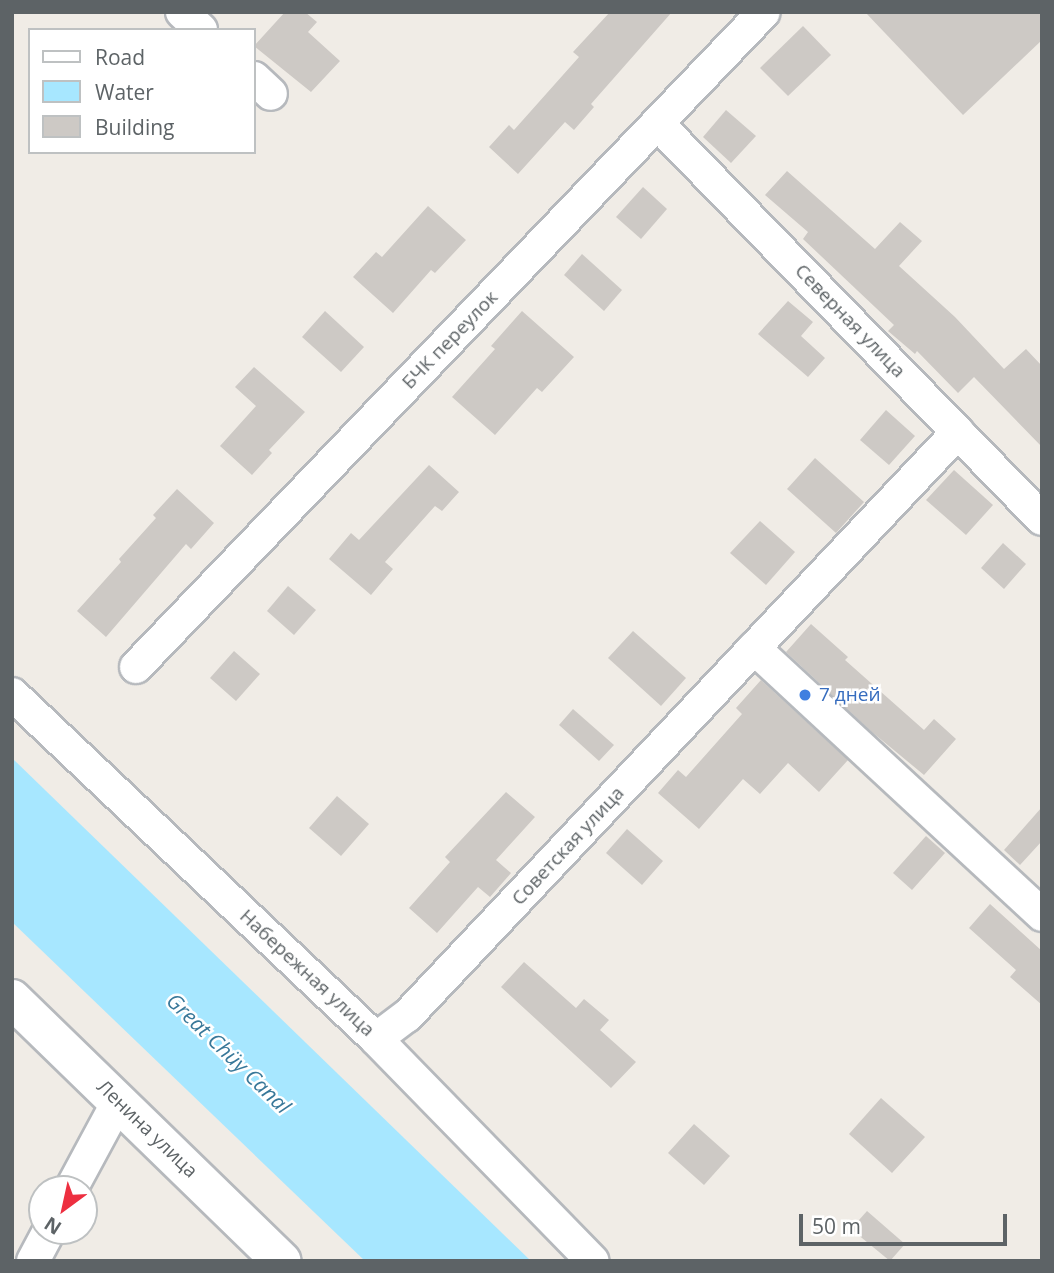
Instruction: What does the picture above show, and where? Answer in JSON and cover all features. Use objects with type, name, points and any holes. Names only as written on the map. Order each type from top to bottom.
[{"type":"street","points":[[182,12],[199,28]]},
{"type":"street","name":"БЧК переулок","points":[[136,667],[764,12]]},
{"type":"street","name":"Северная улица","points":[[657,123],[1042,519]]},
{"type":"street","name":"Советская улица","points":[[376,1039],[407,1016],[958,432]]},
{"type":"street","points":[[754,648],[1042,915]]},
{"type":"street","name":"Набережная улица","points":[[12,694],[376,1039],[593,1261]]},
{"type":"street","name":"Ленина улица","points":[[12,999],[119,1100],[281,1261]]},
{"type":"street","points":[[79,1175],[119,1100]]},
{"type":"street","points":[[33,1261],[42,1245]]},
{"type":"water","name":"Great Chüy Canal","points":[[12,758],[531,1261],[365,1261],[12,922]]},
{"type":"building","points":[[285,12],[305,12],[317,22],[308,32],[340,61],[311,92],[256,48],[256,44]]},
{"type":"building","points":[[610,12],[672,12],[591,104],[594,107],[574,130],[565,122],[518,174],[489,147],[509,125],[514,130],[579,57],[573,52]]},
{"type":"building","points":[[865,12],[1042,12],[1042,40],[963,115]]},
{"type":"building","points":[[803,26],[831,55],[788,96],[760,68]]},
{"type":"building","points":[[726,110],[756,136],[731,163],[703,137]]},
{"type":"building","points":[[787,171],[875,249],[900,222],[922,241],[899,266],[955,317],[1004,369],[1026,349],[1042,366],[1042,447],[974,377],[958,393],[917,351],[915,354],[888,331],[894,325],[803,239],[808,232],[765,195]]},
{"type":"building","points":[[643,187],[667,209],[641,239],[616,217]]},
{"type":"building","points":[[428,206],[466,240],[435,273],[431,270],[393,313],[353,277],[376,252],[382,257]]},
{"type":"building","points":[[582,254],[622,290],[604,311],[564,275]]},
{"type":"building","points":[[788,301],[813,322],[801,336],[825,358],[808,377],[758,334]]},
{"type":"building","points":[[325,311],[364,347],[341,372],[302,337]]},
{"type":"building","points":[[522,311],[574,357],[542,392],[537,388],[495,435],[452,397],[495,349],[491,346]]},
{"type":"building","points":[[254,367],[305,412],[269,450],[272,453],[252,475],[220,446],[256,406],[235,387]]},
{"type":"building","points":[[886,410],[915,436],[889,465],[860,440]]},
{"type":"building","points":[[815,458],[864,502],[836,533],[787,489]]},
{"type":"building","points":[[429,465],[459,492],[442,511],[435,506],[385,562],[393,569],[371,595],[329,559],[351,533],[359,540]]},
{"type":"building","points":[[954,470],[993,505],[966,535],[926,500]]},
{"type":"building","points":[[177,489],[214,523],[191,549],[186,544],[106,637],[77,611],[121,562],[119,559],[156,518],[153,515]]},
{"type":"building","points":[[760,521],[795,552],[766,585],[730,553]]},
{"type":"building","points":[[1003,543],[1026,564],[1004,589],[981,568]]},
{"type":"building","points":[[288,586],[316,610],[294,635],[267,611]]},
{"type":"building","points":[[811,624],[848,657],[845,660],[924,730],[934,719],[956,739],[924,775],[872,732],[786,652]]},
{"type":"building","points":[[633,631],[686,678],[661,706],[608,658]]},
{"type":"building","points":[[234,651],[260,674],[236,701],[210,678]]},
{"type":"building","points":[[761,680],[848,760],[819,792],[788,763],[760,794],[743,779],[699,829],[658,793],[678,770],[686,777],[742,714],[736,708]]},
{"type":"building","points":[[573,709],[614,745],[599,761],[559,725]]},
{"type":"building","points":[[506,792],[535,817],[496,860],[511,873],[490,897],[478,887],[437,933],[409,908],[450,862],[445,857]]},
{"type":"building","points":[[337,796],[369,824],[341,856],[309,828]]},
{"type":"building","points":[[1042,807],[1042,841],[1020,865],[1004,850]]},
{"type":"building","points":[[627,829],[663,861],[642,885],[606,853]]},
{"type":"building","points":[[926,836],[945,853],[912,890],[893,873]]},
{"type":"building","points":[[990,904],[1042,951],[1042,1005],[1010,977],[1016,970],[969,928]]},
{"type":"building","points":[[524,962],[576,1008],[584,999],[609,1020],[600,1030],[636,1062],[611,1088],[501,987]]},
{"type":"building","points":[[881,1098],[925,1137],[892,1173],[849,1134]]},
{"type":"building","points":[[694,1124],[730,1156],[704,1185],[668,1153]]},
{"type":"building","points":[[867,1211],[905,1244],[890,1261],[851,1229]]},
{"type":"place","name":"7 дней","points":[[805,695]]}]
